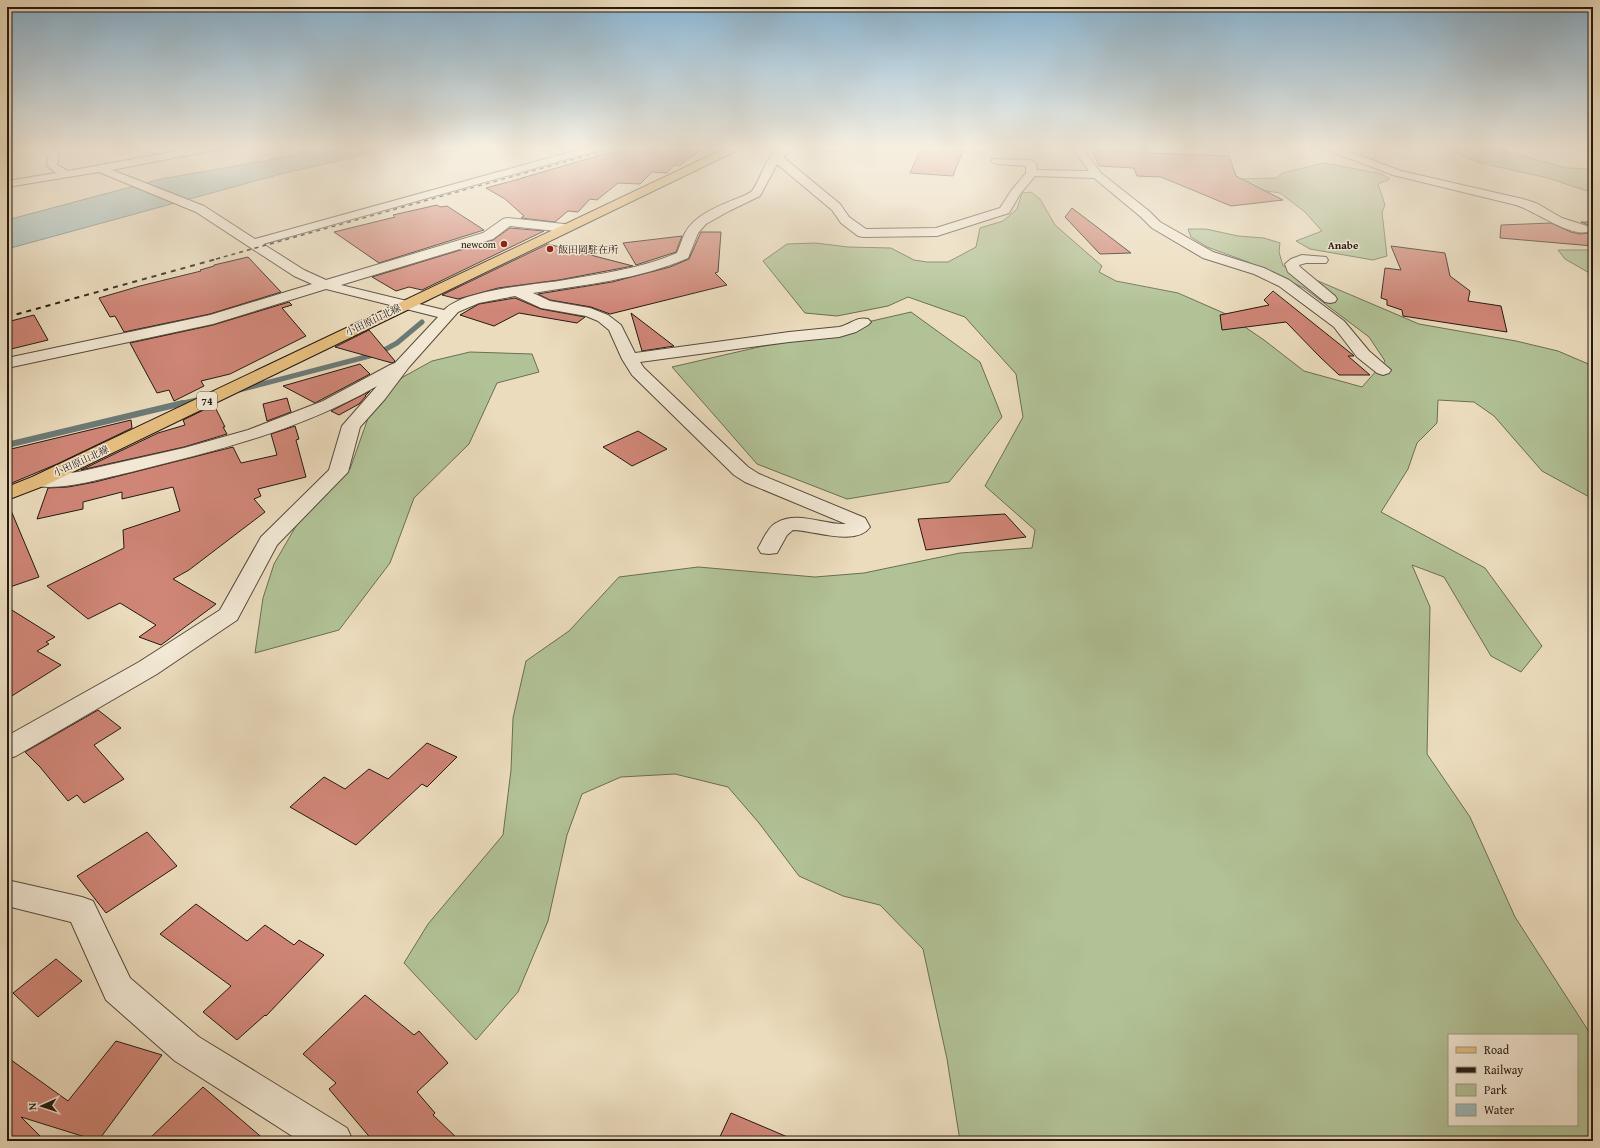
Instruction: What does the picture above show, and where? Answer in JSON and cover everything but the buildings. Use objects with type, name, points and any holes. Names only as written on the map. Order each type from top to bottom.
[{"type":"main road","name":"小田原山北線","points":[[7,494],[39,481],[624,200]]},
{"type":"street","points":[[177,200],[200,209],[299,273],[325,285],[448,315]]},
{"type":"street","points":[[253,243],[410,200]]},
{"type":"street","points":[[7,749],[148,668],[229,615],[268,542],[338,472],[351,426],[379,395],[403,364],[453,310],[474,300],[498,294],[519,292],[624,273],[664,263],[683,255],[692,232],[702,221],[744,200]]},
{"type":"street","points":[[827,200],[836,207],[845,220],[863,233],[937,232],[1005,210],[1011,200]]},
{"type":"street","points":[[1127,200],[1156,225],[1208,255],[1260,270],[1343,315]]},
{"type":"street","points":[[1508,200],[1532,206],[1558,221],[1583,229]]},
{"type":"street","points":[[7,363],[213,319],[488,236],[507,222],[564,228]]},
{"type":"street","points":[[1321,260],[1309,258],[1298,259],[1292,264],[1293,269],[1343,315],[1362,354],[1383,370]]},
{"type":"street","points":[[519,292],[546,305],[590,312],[603,318],[616,328],[630,359],[638,371],[741,471],[752,478],[850,518],[858,522],[860,527],[842,531],[799,524],[785,526],[780,530],[769,548]]},
{"type":"street","points":[[630,359],[803,335],[840,332],[851,329],[863,322]]},
{"type":"street","points":[[39,481],[62,481],[135,465],[194,451],[259,432],[320,409],[403,364]]},
{"type":"street","points":[[7,893],[82,911],[118,989],[187,1049],[334,1141]]},
{"type":"green space","points":[[1020,200],[1040,200],[1055,225],[1102,266],[1099,272],[1116,281],[1178,293],[1226,314],[1264,340],[1304,371],[1362,387],[1385,361],[1369,337],[1304,288],[1248,262],[1207,247],[1191,237],[1188,229],[1206,229],[1238,236],[1264,238],[1280,243],[1279,252],[1283,266],[1419,324],[1516,341],[1558,351],[1593,366],[1593,499],[1542,471],[1494,416],[1474,402],[1438,400],[1437,423],[1417,443],[1408,469],[1381,512],[1485,568],[1542,646],[1521,672],[1491,656],[1444,577],[1412,565],[1430,607],[1427,754],[1470,817],[1515,917],[1593,1038],[1593,1141],[960,1141],[947,1059],[923,949],[880,905],[843,896],[799,876],[759,823],[728,787],[675,774],[621,777],[582,794],[567,835],[548,921],[518,992],[476,1040],[404,963],[428,924],[503,835],[511,770],[513,718],[526,661],[569,631],[619,577],[698,567],[815,577],[864,573],[960,553],[1032,548],[1035,530],[985,486],[1023,417],[1016,374],[965,317],[908,297],[888,306],[837,316],[805,313],[763,261],[787,244],[816,243],[848,247],[891,248],[914,260],[927,262],[948,262],[976,247],[980,228],[1003,221],[1017,209]]},
{"type":"green space","points":[[1289,200],[1383,200],[1385,205],[1382,212],[1387,256],[1373,260],[1310,249],[1296,241],[1322,231],[1305,212]]},
{"type":"green space","points":[[1558,250],[1593,250],[1593,275],[1565,259]]},
{"type":"green space","points":[[911,312],[980,362],[1002,417],[949,482],[847,499],[757,464],[672,367]]},
{"type":"green space","points":[[470,352],[532,354],[539,372],[497,383],[469,444],[414,498],[390,563],[339,630],[255,653],[263,598],[274,564],[303,514],[350,469],[372,407],[403,377],[432,361]]},
{"type":"water","points":[[84,200],[187,200],[7,249],[7,220]]},
{"type":"waterway","points":[[239,390],[377,354],[397,343],[422,322]]},
{"type":"waterway","points":[[179,404],[201,399]]},
{"type":"waterway","points":[[7,445],[183,403]]},
{"type":"railway","points":[[216,259],[430,200]]},
{"type":"railway","points":[[7,317],[220,258]]},
{"type":"place","name":"newcom","points":[[504,244]]},
{"type":"place","name":"飯田岡駐在所","points":[[550,249]]},
{"type":"district","name":"Anabe","points":[[1343,245]]}]
